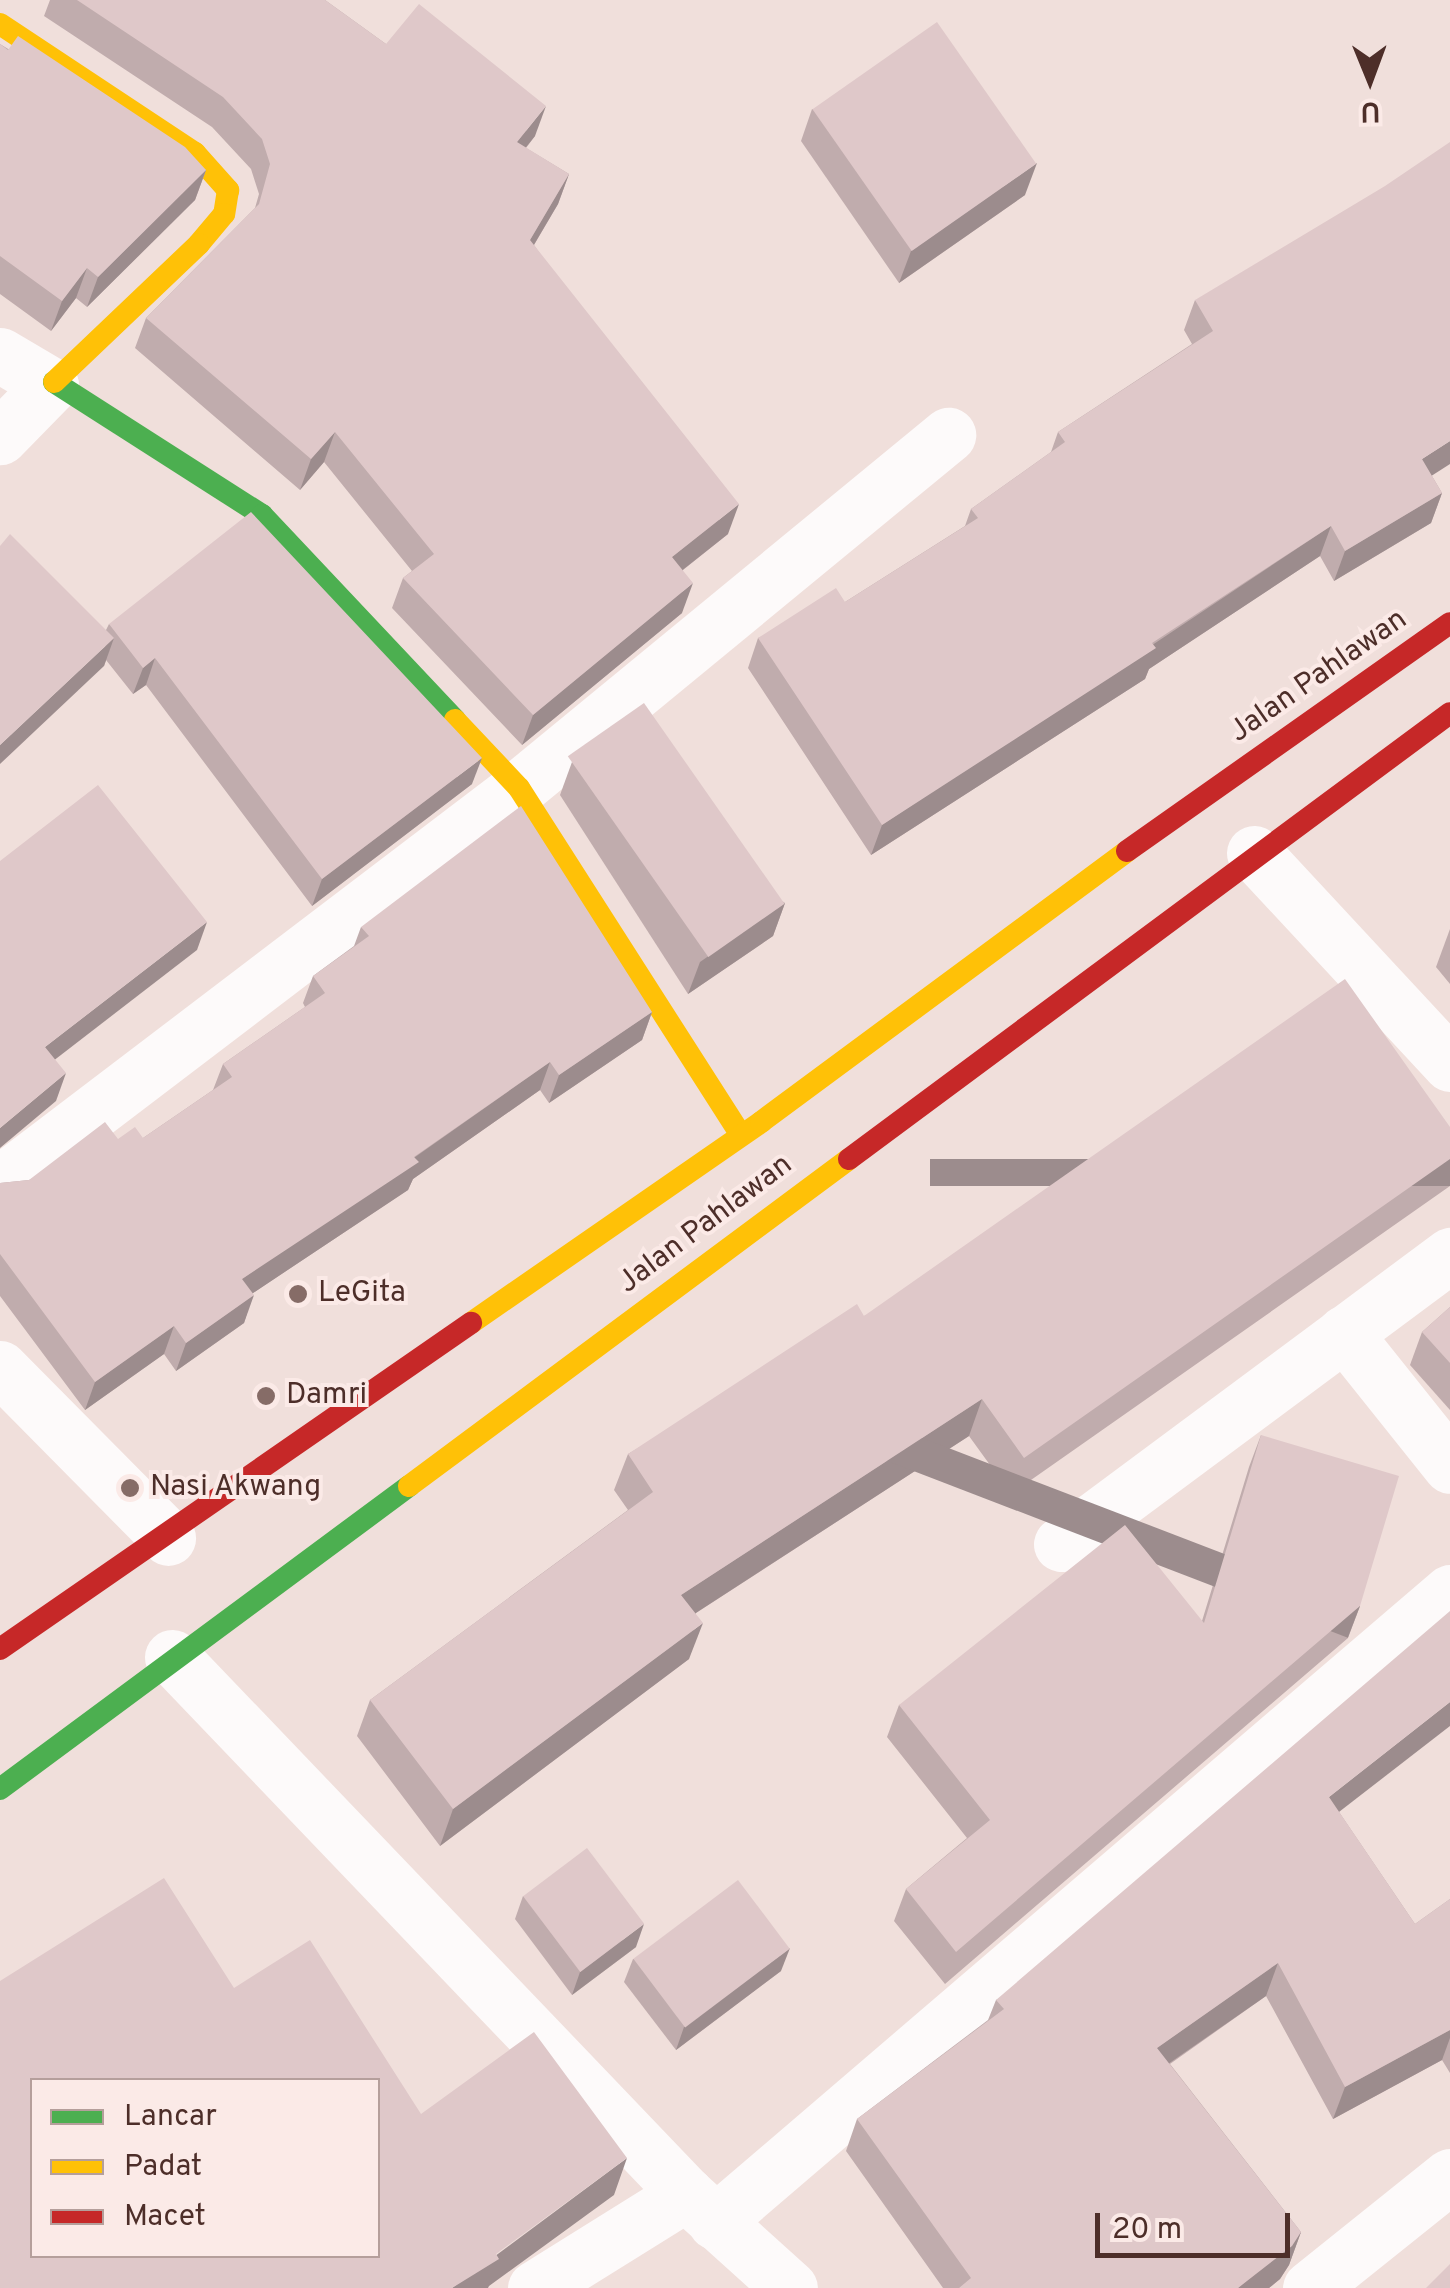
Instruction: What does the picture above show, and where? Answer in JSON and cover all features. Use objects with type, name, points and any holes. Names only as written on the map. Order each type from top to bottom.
[{"type":"main road","points":[[0,24],[195,153],[228,190],[224,214],[199,244],[50,386],[262,515],[519,788],[740,1134]]},
{"type":"main road","name":"Jalan Pahlawan","points":[[0,1648],[168,1538],[740,1134],[1208,791],[1450,624]]},
{"type":"main road","name":"Jalan Pahlawan","points":[[0,1789],[172,1657],[1254,854],[1450,713]]},
{"type":"street","points":[[0,354],[50,386],[0,437]]},
{"type":"street","points":[[0,1182],[519,788],[948,435]]},
{"type":"street","points":[[1254,854],[1450,1064]]},
{"type":"street","points":[[1061,1544],[1450,1255]]},
{"type":"street","points":[[1344,1333],[1450,1466]]},
{"type":"street","points":[[0,1368],[168,1538]]},
{"type":"street","points":[[535,2288],[700,2208],[1450,1592]]},
{"type":"street","points":[[172,1657],[700,2208],[790,2288]]},
{"type":"street","points":[[1310,2288],[1450,2176]]},
{"type":"building","points":[[77,0],[325,0],[386,44],[419,4],[546,106],[517,142],[569,174],[530,240],[739,504],[672,557],[693,583],[533,715],[403,578],[434,554],[335,432],[311,459],[146,318],[259,204],[270,164],[262,139],[223,97]]},
{"type":"building","points":[[937,22],[1036,164],[912,251],[812,109]]},
{"type":"building","points":[[18,36],[185,147],[206,170],[98,277],[87,268],[62,301],[0,256],[0,44],[8,50]]},
{"type":"building","points":[[1450,142],[1450,441],[1422,459],[1442,493],[1345,551],[1331,526],[1152,643],[1156,648],[882,825],[758,638],[836,588],[845,602],[978,518],[971,509],[1065,442],[1058,432],[1213,331],[1195,300],[1385,186]]},
{"type":"building","points":[[251,512],[482,758],[322,879],[155,658],[143,668],[109,624]]},
{"type":"building","points":[[10,534],[114,638],[0,745],[0,546]]},
{"type":"building","points":[[644,703],[785,904],[708,957],[568,756]]},
{"type":"building","points":[[98,785],[207,922],[45,1047],[66,1073],[0,1128],[0,861]]},
{"type":"building","points":[[521,806],[652,1012],[559,1075],[550,1062],[414,1157],[419,1162],[242,1279],[254,1295],[186,1343],[174,1326],[95,1382],[0,1254],[0,1183],[29,1180],[105,1122],[118,1139],[135,1127],[143,1138],[232,1077],[223,1064],[325,993],[313,976],[369,936],[361,927]]},
{"type":"building","points":[[1345,979],[1450,1127],[1450,1159],[1024,1458],[982,1399],[681,1595],[703,1623],[453,1809],[370,1700],[653,1492],[628,1454],[857,1304],[864,1316]]},
{"type":"building","points":[[1450,1307],[1450,1363],[1422,1332]]},
{"type":"building","points":[[1261,1435],[1399,1476],[1360,1606],[956,1952],[906,1889],[990,1820],[899,1705],[1125,1525],[1204,1623]]},
{"type":"building","points":[[1450,1611],[1450,1702],[1329,1797],[1415,1924],[1450,1899],[1450,2030],[1345,2087],[1278,1963],[1157,2048],[1301,2232],[1292,2246],[1238,2288],[959,2288],[971,2278],[857,2119],[1004,2009],[996,2000]]},
{"type":"building","points":[[587,1848],[644,1924],[580,1972],[523,1896]]},
{"type":"building","points":[[164,1878],[234,1988],[310,1940],[421,2114],[534,2032],[627,2158],[496,2254],[499,2259],[452,2288],[0,2288],[0,1981]]},
{"type":"building","points":[[738,1880],[790,1949],[685,2028],[633,1959]]},
{"type":"building","points":[[1450,2264],[1450,2288],[1426,2288]]},
{"type":"traffic: fast","points":[[54,382],[262,515],[455,720]]},
{"type":"traffic: fast","points":[[0,1789],[409,1486]]},
{"type":"traffic: slow","points":[[0,24],[195,153],[228,190],[224,214],[199,244],[54,382]]},
{"type":"traffic: slow","points":[[455,720],[519,788],[740,1134]]},
{"type":"traffic: slow","points":[[471,1323],[761,1122],[1127,851]]},
{"type":"traffic: slow","points":[[409,1486],[849,1159]]},
{"type":"traffic: jam","points":[[1127,851],[1450,623]]},
{"type":"traffic: jam","points":[[849,1159],[1450,713]]},
{"type":"traffic: jam","points":[[0,1649],[471,1323]]},
{"type":"place","name":"LeGita","points":[[298,1294]]},
{"type":"place","name":"Damri","points":[[266,1396]]},
{"type":"place","name":"Nasi Akwang","points":[[130,1488]]}]
